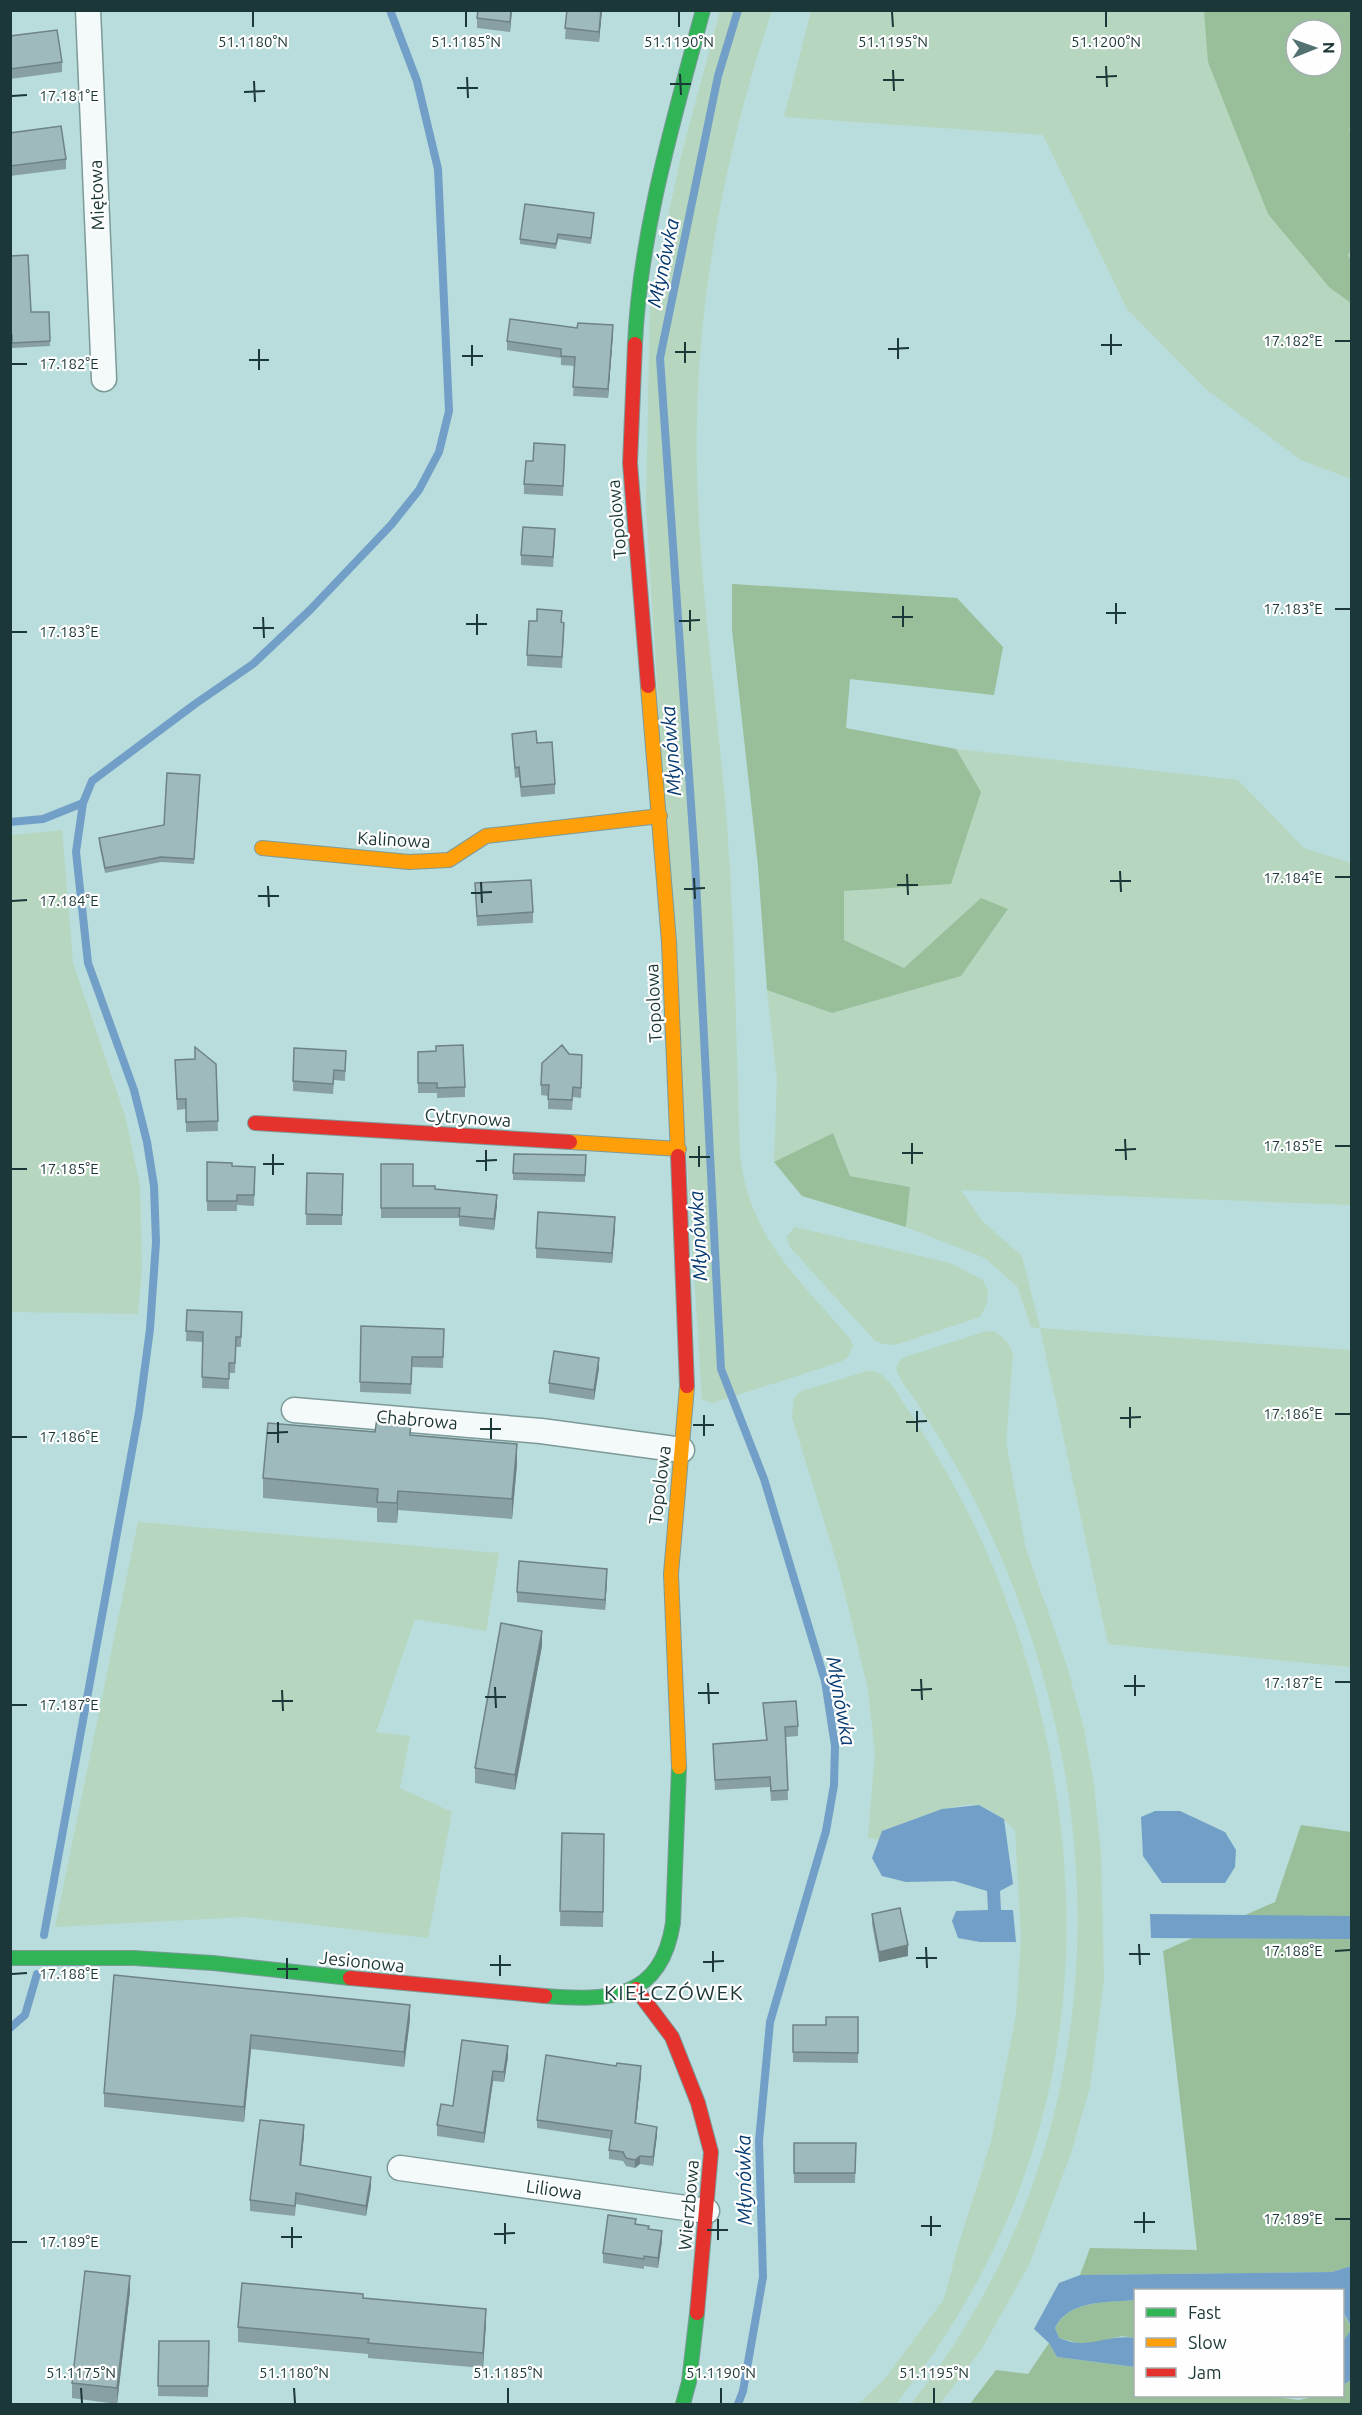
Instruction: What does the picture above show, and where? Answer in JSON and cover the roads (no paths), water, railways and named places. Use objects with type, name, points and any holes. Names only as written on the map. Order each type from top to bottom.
[{"type":"street","name":"Miętowa","points":[[88,10],[104,379]]},
{"type":"street","name":"Topolowa","points":[[636,1989],[653,1974],[665,1955],[670,1940],[674,1906],[678,1720],[671,1578],[672,1535],[687,1382],[679,1149],[660,816],[630,463],[638,306],[662,165],[704,10]]},
{"type":"street","name":"Kalinowa","points":[[262,848],[409,862],[449,860],[486,836],[660,816]]},
{"type":"street","name":"Cytrynowa","points":[[255,1122],[679,1149]]},
{"type":"street","name":"Chabrowa","points":[[294,1410],[541,1431],[682,1450]]},
{"type":"street","name":"Jesionowa","points":[[10,1958],[134,1958],[213,1963],[306,1974],[583,1999],[617,1997],[636,1989]]},
{"type":"street","name":"Wierzbowa","points":[[636,1989],[672,2037],[698,2103],[711,2152],[689,2382],[683,2404]]},
{"type":"street","name":"Liliowa","points":[[400,2168],[707,2211]]},
{"type":"water","points":[[979,1805],[1004,1819],[1013,1884],[1000,1891],[1001,1910],[1013,1910],[1016,1942],[980,1942],[958,1938],[952,1921],[956,1911],[988,1910],[987,1891],[954,1881],[906,1882],[882,1876],[872,1858],[882,1831],[942,1809]]},
{"type":"water","points":[[1155,1811],[1180,1811],[1225,1832],[1236,1850],[1235,1867],[1225,1883],[1162,1883],[1143,1856],[1141,1817]]},
{"type":"water","points":[[1150,1914],[1351,1916],[1351,1939],[1151,1938]]},
{"type":"water","points":[[1351,2266],[1351,2326],[1344,2314],[1344,2289],[1134,2289],[1134,2300],[1079,2307],[1061,2319],[1055,2328],[1059,2338],[1070,2342],[1089,2343],[1115,2338],[1134,2338],[1134,2367],[1057,2357],[1049,2343],[1034,2329],[1059,2283],[1080,2275],[1332,2272]]},
{"type":"water","points":[[1351,2330],[1351,2380],[1344,2384],[1344,2340]]},
{"type":"waterway","points":[[44,1935],[139,1412],[150,1329],[156,1242],[154,1186],[147,1142],[134,1090],[88,963],[76,852],[83,803],[92,781],[253,664],[310,610],[391,525],[419,490],[439,452],[449,411],[438,169],[417,81],[390,10]]},
{"type":"waterway","name":"Młynówka","points":[[738,10],[718,76],[660,358],[695,862],[721,1369],[764,1479],[825,1681],[835,1746],[834,1785],[826,1831],[770,2022],[759,2141],[763,2277],[743,2391],[738,2404]]},
{"type":"waterway","points":[[10,822],[43,819],[83,803]]},
{"type":"waterway","points":[[10,2028],[25,2015],[37,1974]]},
{"type":"district","name":"KIEŁCZÓWEK","points":[[674,1993]]}]
